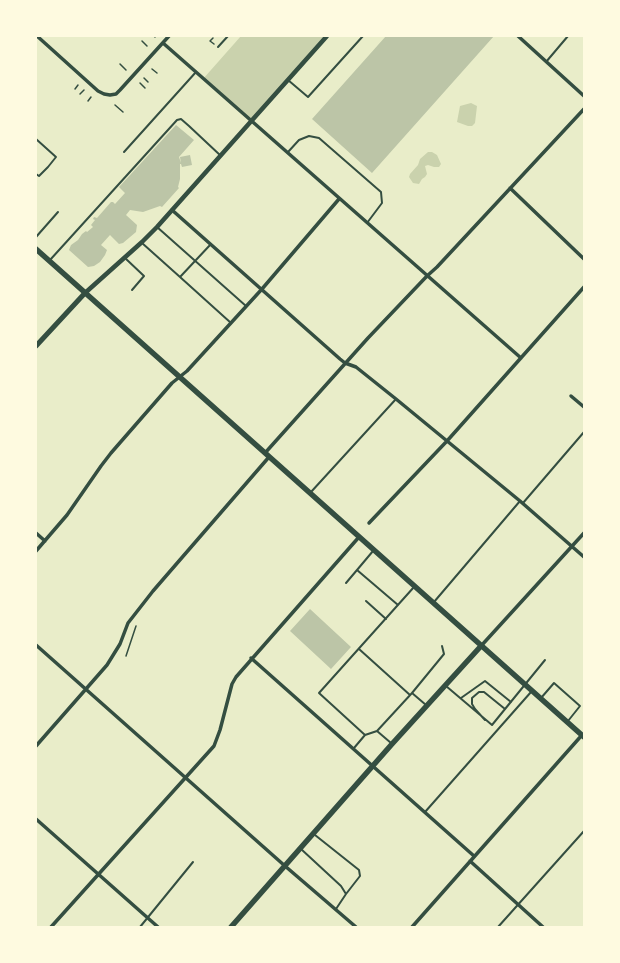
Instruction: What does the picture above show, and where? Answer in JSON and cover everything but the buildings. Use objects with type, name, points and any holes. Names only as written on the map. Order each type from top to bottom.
[{"type":"main road","points":[[36,249],[414,587],[583,735]]},
{"type":"main road","points":[[36,345],[85,293]]},
{"type":"main road","points":[[231,927],[392,744],[481,646]]},
{"type":"street","points":[[37,36],[98,91],[110,95],[116,94],[169,36]]},
{"type":"street","points":[[85,293],[157,227],[327,36]]},
{"type":"street","points":[[518,36],[584,96]]},
{"type":"street","points":[[163,43],[521,358]]},
{"type":"street","points":[[36,746],[86,690],[114,655],[128,623],[153,591],[345,363],[427,276],[437,268],[584,109]]},
{"type":"street","points":[[510,188],[584,259]]},
{"type":"street","points":[[36,551],[72,509],[111,453],[172,383],[180,378],[262,289],[339,199]]},
{"type":"street","points":[[172,210],[345,363],[356,367],[396,399],[521,502],[584,557]]},
{"type":"street","points":[[369,523],[447,441],[584,287]]},
{"type":"street","points":[[571,396],[584,407]]},
{"type":"street","points":[[36,533],[44,541]]},
{"type":"street","points":[[481,646],[584,533]]},
{"type":"street","points":[[50,927],[214,746],[220,730],[232,684],[251,658],[359,537]]},
{"type":"street","points":[[36,645],[356,927]]},
{"type":"street","points":[[251,658],[474,856]]},
{"type":"street","points":[[412,927],[583,735]]},
{"type":"street","points":[[36,819],[158,927]]},
{"type":"street","points":[[470,862],[543,927]]},
{"type":"lane","points":[[218,47],[228,36]]},
{"type":"lane","points":[[288,80],[308,97],[363,36]]},
{"type":"lane","points":[[546,62],[568,36]]},
{"type":"lane","points":[[124,152],[196,72]]},
{"type":"lane","points":[[50,261],[177,120],[181,119],[221,156]]},
{"type":"lane","points":[[287,153],[298,140],[309,136],[319,138],[371,183],[381,192],[382,203],[367,224]]},
{"type":"lane","points":[[36,139],[56,157],[39,176],[36,174]]},
{"type":"lane","points":[[36,237],[58,212]]},
{"type":"lane","points":[[157,227],[246,306]]},
{"type":"lane","points":[[142,242],[230,323]]},
{"type":"lane","points":[[180,278],[211,244]]},
{"type":"lane","points":[[124,257],[144,276],[132,290]]},
{"type":"lane","points":[[310,493],[396,399]]},
{"type":"lane","points":[[433,603],[584,432]]},
{"type":"lane","points":[[346,583],[374,550]]},
{"type":"lane","points":[[357,570],[398,605]]},
{"type":"lane","points":[[365,735],[320,693],[414,587]]},
{"type":"lane","points":[[366,601],[386,619]]},
{"type":"lane","points":[[353,749],[365,735],[377,731],[411,694],[444,654],[442,646]]},
{"type":"lane","points":[[359,649],[427,706]]},
{"type":"lane","points":[[492,726],[545,660]]},
{"type":"lane","points":[[461,698],[485,681],[511,702]]},
{"type":"lane","points":[[541,698],[554,683],[580,706],[567,722]]},
{"type":"lane","points":[[445,686],[498,730]]},
{"type":"lane","points":[[425,812],[533,691]]},
{"type":"lane","points":[[486,721],[472,704],[472,698],[476,694],[484,692],[506,709]]},
{"type":"lane","points":[[377,731],[392,744]]},
{"type":"lane","points":[[498,927],[584,831]]},
{"type":"lane","points":[[314,834],[359,870],[360,876],[336,909]]},
{"type":"lane","points":[[300,848],[341,886],[346,894]]},
{"type":"lane","points":[[140,927],[193,862]]},
{"type":"path","points":[[213,38],[210,41],[214,44]]},
{"type":"path","points":[[142,41],[147,46]]},
{"type":"path","points":[[120,64],[126,70]]},
{"type":"path","points":[[152,69],[157,73]]},
{"type":"path","points":[[144,78],[148,82]]},
{"type":"path","points":[[140,83],[145,88]]},
{"type":"path","points":[[75,89],[78,85]]},
{"type":"path","points":[[80,94],[84,90]]},
{"type":"path","points":[[88,101],[91,96]]},
{"type":"path","points":[[115,105],[123,112]]},
{"type":"path","points":[[126,656],[136,626]]},
{"type":"green space","points":[[241,36],[327,36],[252,121],[203,79]]},
{"type":"green space","points":[[471,103],[477,106],[475,123],[472,126],[468,126],[457,122],[460,106]]},
{"type":"green space","points":[[428,152],[432,152],[437,155],[441,164],[439,167],[428,165],[425,166],[427,174],[425,177],[419,184],[413,183],[409,177],[410,174],[418,165],[420,159]]}]
